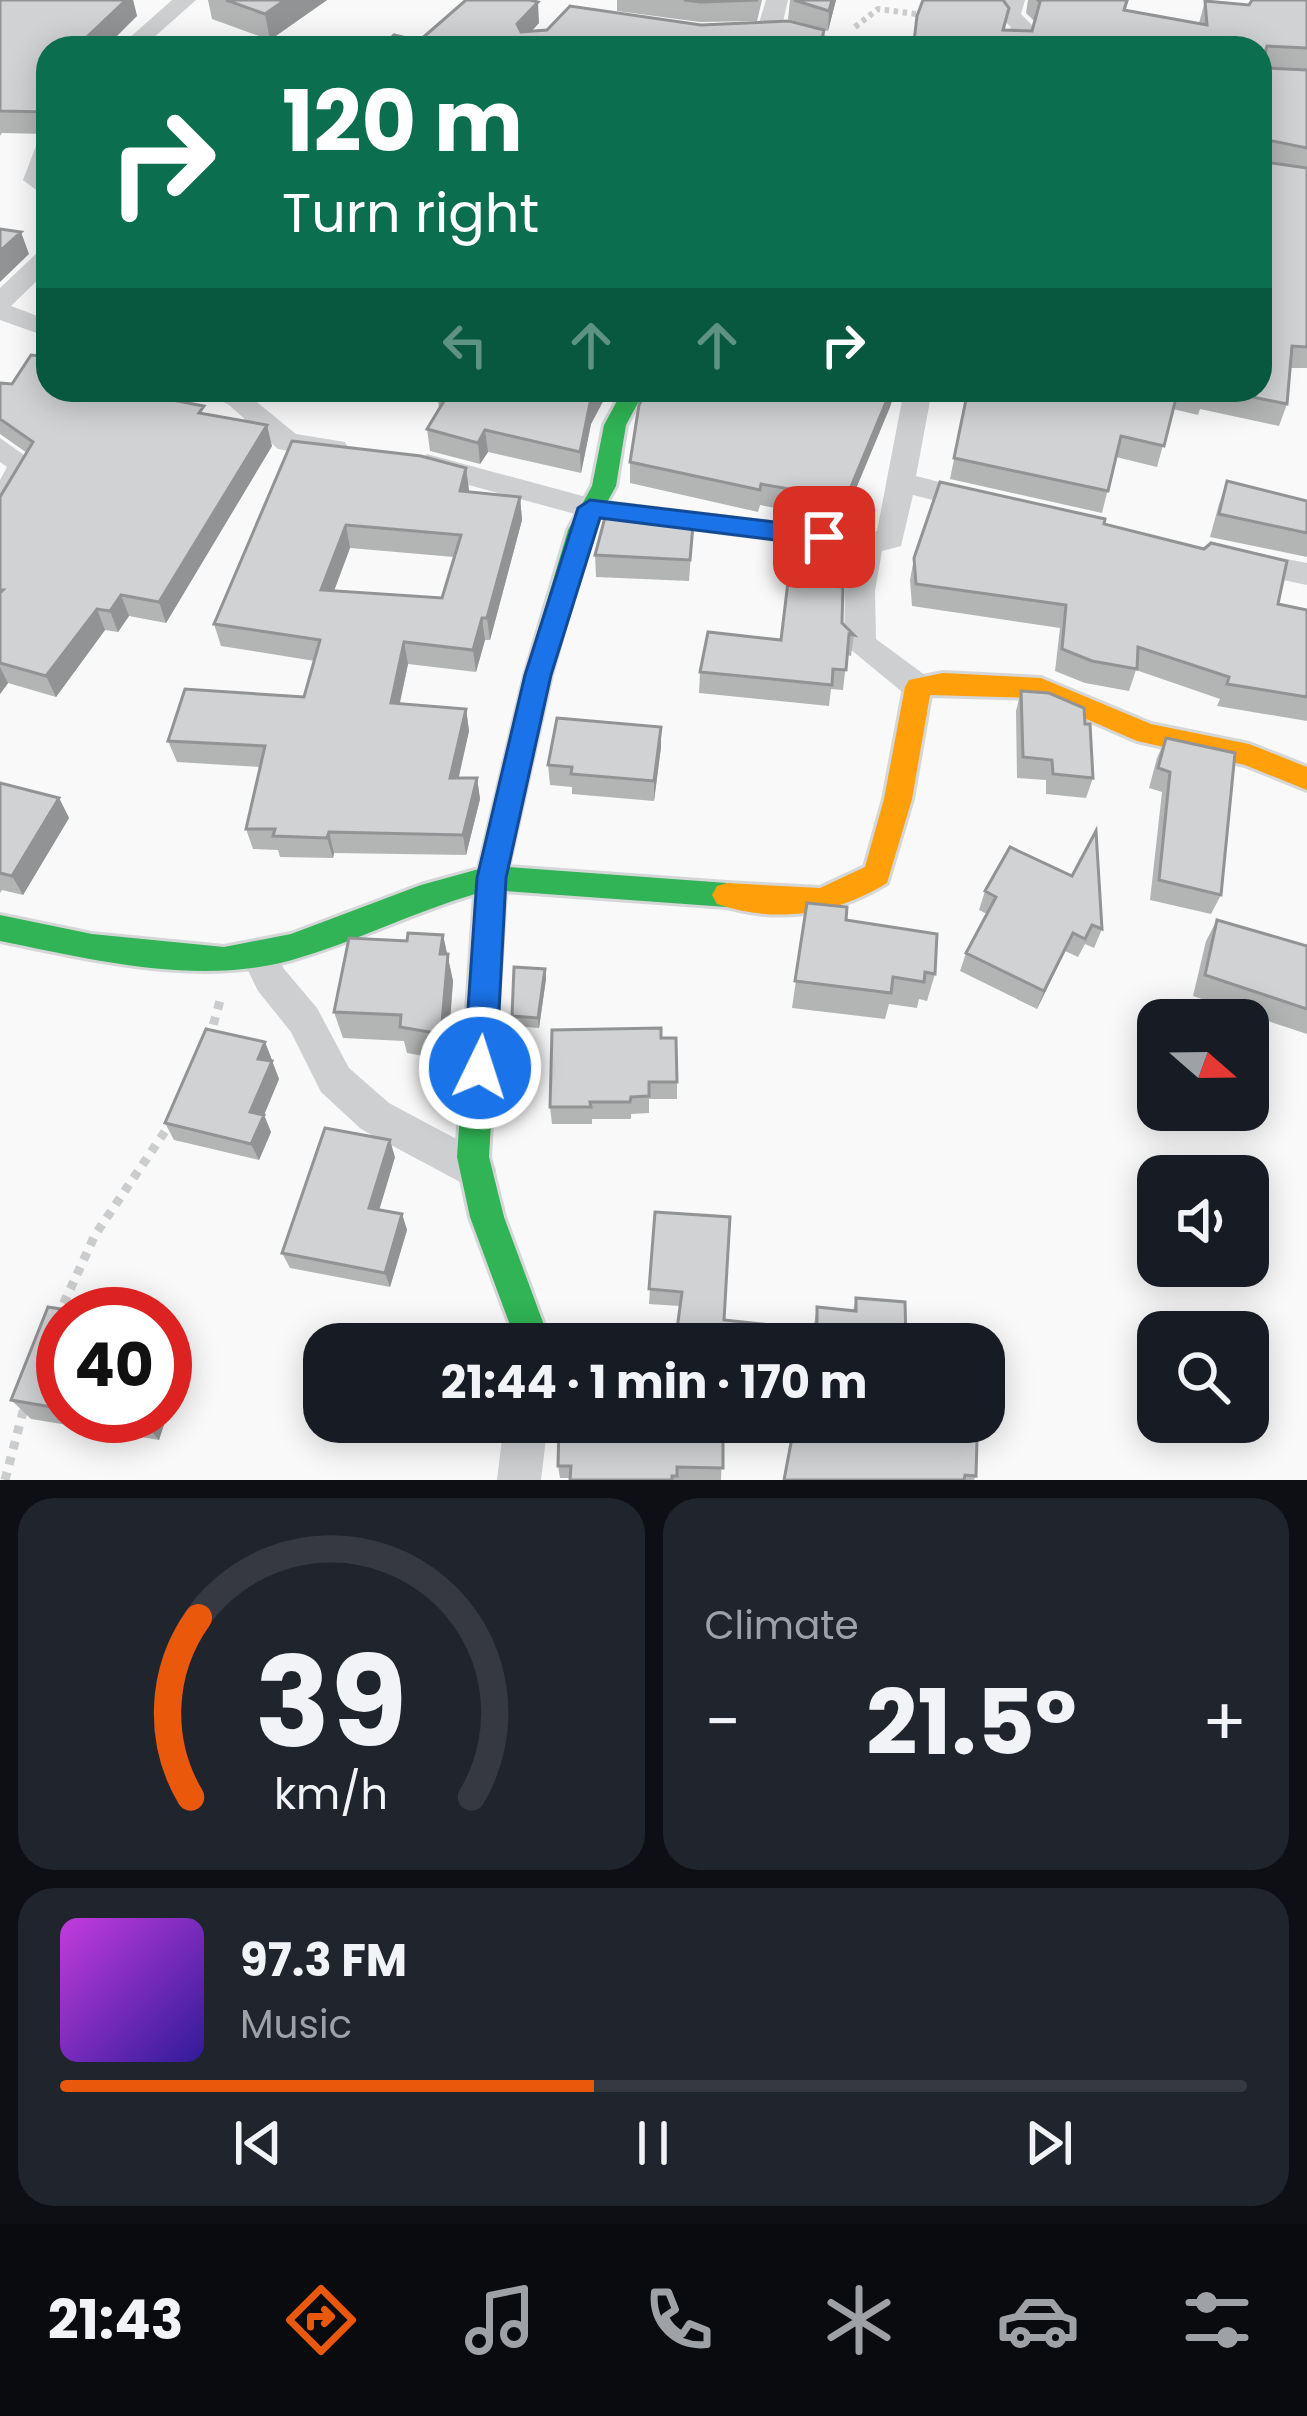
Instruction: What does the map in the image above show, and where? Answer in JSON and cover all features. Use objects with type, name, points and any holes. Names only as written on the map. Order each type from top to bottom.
[{"type":"street","points":[[143,36],[184,0]]},
{"type":"street","points":[[777,0],[770,23],[809,36]]},
{"type":"street","points":[[1014,0],[1010,16],[1022,26],[1018,36]]},
{"type":"street","points":[[744,36],[788,32]]},
{"type":"street","points":[[36,269],[0,307],[36,324]]},
{"type":"street","points":[[242,402],[288,442],[356,453]]},
{"type":"street","points":[[526,1323],[487,1217],[472,1157],[491,878],[538,675],[590,508],[604,486],[615,425],[627,402]]},
{"type":"street","points":[[402,460],[590,508],[869,543],[890,538],[916,402]]},
{"type":"street","points":[[0,448],[23,464],[0,506]]},
{"type":"street","points":[[900,482],[1006,508]]},
{"type":"street","points":[[869,543],[860,591],[860,644],[918,687],[943,683],[1041,688],[1147,734],[1249,755],[1307,779]]},
{"type":"street","points":[[1202,552],[1307,574]]},
{"type":"street","points":[[0,928],[92,947],[241,957],[292,947],[421,897],[491,878],[736,896],[798,906],[853,890],[877,874],[898,800],[918,687]]},
{"type":"street","points":[[241,957],[271,980],[304,1020],[335,1080],[375,1116],[476,1170]]},
{"type":"street","points":[[519,1480],[523,1443]]},
{"type":"path","points":[[861,36],[878,9],[935,16]]},
{"type":"path","points":[[203,1052],[241,957]]},
{"type":"path","points":[[71,1287],[94,1234],[162,1140],[178,1104]]},
{"type":"path","points":[[5,1480],[28,1392]]},
{"type":"building","points":[[0,0],[126,0],[88,36],[36,36],[36,112],[0,111]]},
{"type":"building","points":[[226,0],[285,0],[265,14]]},
{"type":"building","points":[[466,0],[538,2],[517,24],[521,32],[547,30],[570,6],[701,25],[789,21],[824,30],[823,36],[425,36]]},
{"type":"building","points":[[794,0],[832,0],[829,11]]},
{"type":"building","points":[[923,0],[1003,0],[1009,8],[1003,30],[1032,31],[1038,0],[1127,0],[1124,10],[1207,25],[1205,1],[1249,5],[1252,0],[1307,0],[1307,48],[1272,46],[1272,36],[915,36]]},
{"type":"building","points":[[1272,68],[1307,70],[1307,148],[1272,141]]},
{"type":"building","points":[[1272,163],[1307,168],[1307,347],[1292,346],[1287,404],[1272,401]]},
{"type":"building","points":[[0,229],[21,232],[0,251]]},
{"type":"building","points":[[31,355],[36,356],[36,402],[183,402],[204,406],[199,413],[267,425],[159,602],[121,595],[110,611],[97,609],[46,676],[0,663],[0,497],[33,442],[0,419],[0,383],[12,384]]},
{"type":"building","points":[[443,402],[591,402],[580,452],[485,430],[478,443],[427,429]]},
{"type":"building","points":[[886,402],[848,494],[831,491],[829,496],[761,484],[760,490],[630,462],[639,405]]},
{"type":"building","points":[[966,402],[1175,402],[1164,446],[1121,436],[1108,491],[954,458]]},
{"type":"building","points":[[292,441],[421,456],[466,468],[460,491],[520,497],[487,618],[482,618],[473,650],[404,642],[391,703],[466,709],[450,778],[477,778],[463,835],[329,832],[327,838],[273,836],[275,829],[246,829],[265,746],[168,741],[185,689],[304,697],[320,640],[214,624]],"holes":[[[346,525],[461,535],[442,598],[321,590]]]},
{"type":"building","points":[[1227,481],[1307,501],[1307,533],[1219,514]]},
{"type":"building","points":[[940,482],[1105,519],[1104,524],[1204,549],[1211,543],[1287,561],[1278,604],[1307,610],[1307,697],[1227,684],[1229,677],[1138,647],[1137,669],[1092,661],[1062,649],[1066,605],[916,584],[914,558]]},
{"type":"building","points":[[608,506],[694,514],[690,560],[595,555]]},
{"type":"building","points":[[788,582],[843,587],[842,623],[854,635],[849,634],[846,670],[833,669],[832,685],[700,672],[708,632],[781,640]]},
{"type":"building","points":[[1021,691],[1049,693],[1084,708],[1085,724],[1090,724],[1093,778],[1053,774],[1052,760],[1023,757]]},
{"type":"building","points":[[557,718],[661,727],[654,781],[571,774],[572,767],[548,765]]},
{"type":"building","points":[[1166,738],[1235,753],[1221,895],[1159,880],[1170,772],[1158,768]]},
{"type":"building","points":[[0,783],[59,798],[12,876],[0,873]]},
{"type":"building","points":[[1096,831],[1102,929],[1092,925],[1085,939],[1073,933],[1044,991],[966,953],[996,897],[985,891],[1010,847],[1072,876]]},
{"type":"building","points":[[807,903],[847,907],[846,920],[937,934],[935,974],[925,972],[924,982],[893,977],[891,993],[795,981]]},
{"type":"building","points":[[1217,920],[1307,946],[1307,1009],[1205,975]]},
{"type":"building","points":[[408,933],[443,935],[440,954],[448,954],[441,1034],[400,1027],[401,1015],[334,1012],[349,938],[407,941]]},
{"type":"building","points":[[514,967],[545,969],[538,1018],[512,1016]]},
{"type":"building","points":[[661,1028],[661,1038],[676,1038],[677,1082],[649,1082],[649,1096],[631,1097],[630,1102],[550,1107],[552,1030]]},
{"type":"building","points":[[206,1029],[265,1042],[258,1059],[272,1061],[250,1112],[264,1115],[251,1144],[165,1123]]},
{"type":"building","points":[[325,1128],[390,1140],[369,1208],[402,1214],[385,1273],[282,1253]]},
{"type":"building","points":[[655,1212],[730,1217],[724,1320],[752,1323],[678,1323],[682,1292],[649,1289]]},
{"type":"building","points":[[856,1298],[905,1302],[906,1323],[817,1323],[817,1307],[856,1311]]},
{"type":"building","points":[[36,1337],[36,1404],[11,1400]]},
{"type":"building","points":[[559,1443],[723,1443],[723,1468],[677,1467],[672,1480],[570,1480],[571,1466],[558,1466]]},
{"type":"building","points":[[791,1443],[977,1443],[976,1476],[965,1475],[964,1480],[784,1480]]},
{"type":"traffic: fast","points":[[526,1323],[487,1217],[473,1157],[491,878],[538,675],[580,530],[604,486],[615,425],[627,402]]},
{"type":"traffic: fast","points":[[0,928],[92,947],[224,960],[292,947],[421,897],[491,878],[727,895]]},
{"type":"traffic: slow","points":[[727,895],[820,901],[877,874],[898,799],[918,687],[943,683],[1041,688],[1147,734],[1249,755],[1307,779]]},
{"type":"route","points":[[480,1068],[491,878],[538,675],[590,508],[824,537]]}]
